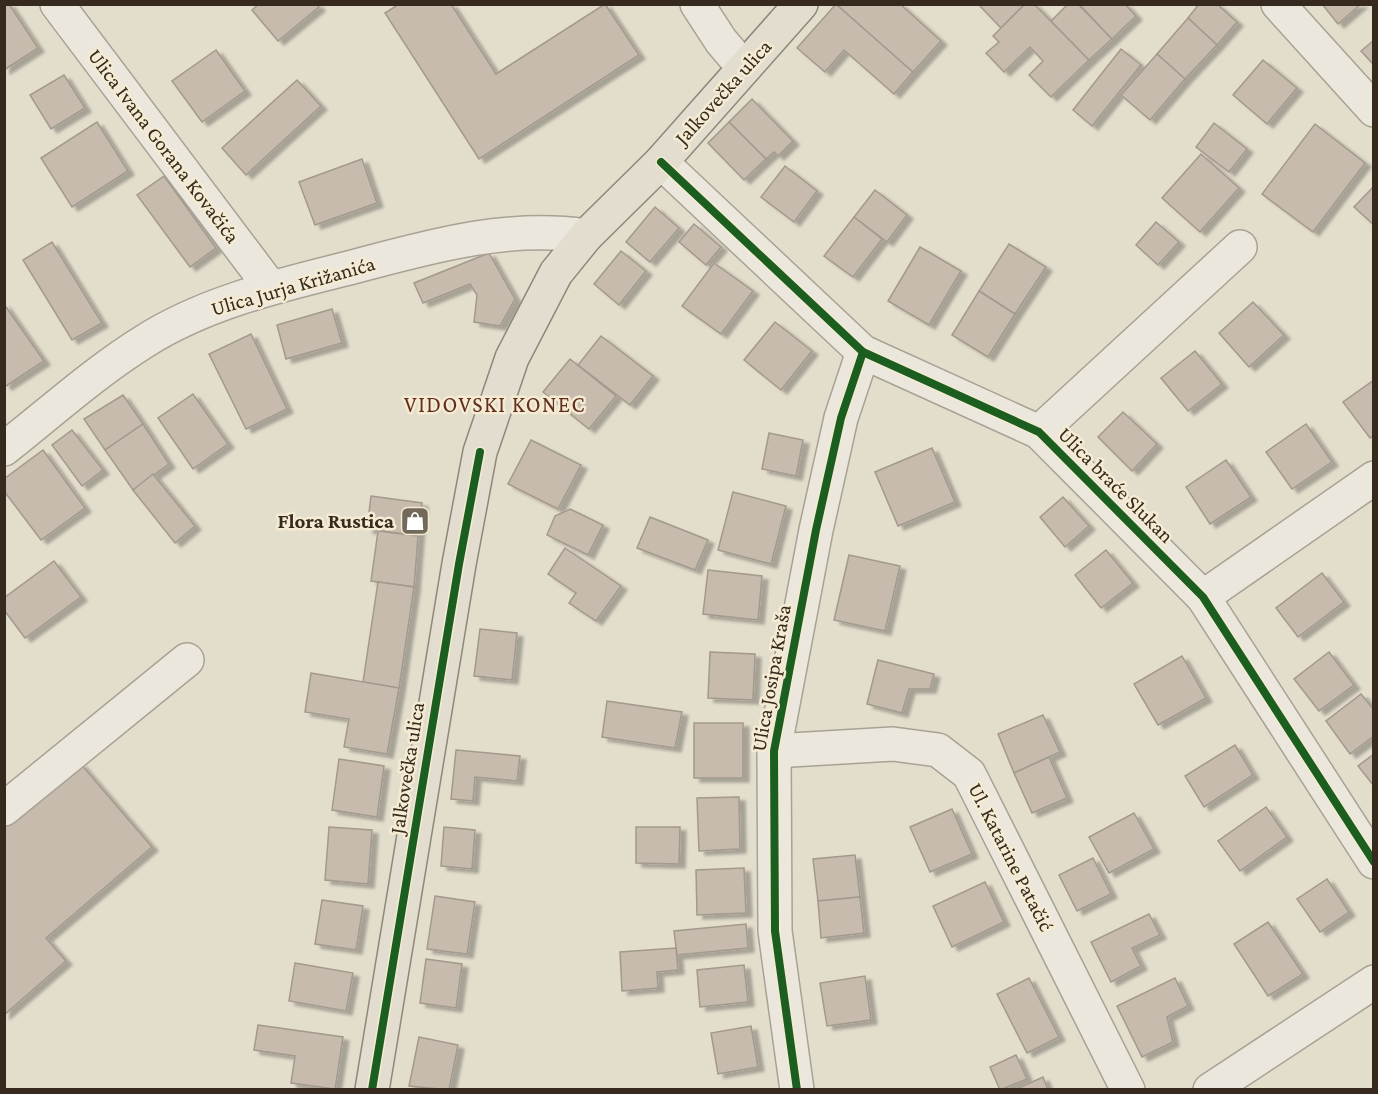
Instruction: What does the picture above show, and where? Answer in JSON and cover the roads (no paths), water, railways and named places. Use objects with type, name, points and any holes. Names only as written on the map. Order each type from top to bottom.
[{"type":"main road","name":"Jalkovečka ulica","points":[[372,1089],[459,564],[480,452],[512,358],[556,273],[586,236],[661,162],[801,4]]},
{"type":"street","name":"Ulica Ivana Gorana Kovačića","points":[[57,4],[271,288]]},
{"type":"street","points":[[697,4],[721,41],[744,68]]},
{"type":"street","points":[[1278,4],[1374,110]]},
{"type":"street","name":"Ulica braće Slukan","points":[[661,162],[863,352],[1039,432],[1203,597],[1373,862]]},
{"type":"street","name":"Ulica Jurja Križanića","points":[[4,449],[146,340],[197,314],[271,288],[453,241],[524,231],[586,236]]},
{"type":"street","name":"Ulica braće Slukan","points":[[1039,432],[1240,247]]},
{"type":"street","name":"Ulica Josipa Kraša","points":[[797,1089],[775,930],[774,751],[816,530],[841,418],[863,352]]},
{"type":"street","points":[[1203,597],[1374,478]]},
{"type":"street","points":[[4,809],[187,660]]},
{"type":"street","name":"Ul. Katarine Patačić","points":[[774,751],[893,744],[938,750],[969,774],[1128,1089]]},
{"type":"street","points":[[1210,1089],[1374,982]]},
{"type":"place","name":"Flora Rustica","points":[[415,521]]},
{"type":"district","name":"VIDOVSKI KONEC","points":[[495,404]]}]
